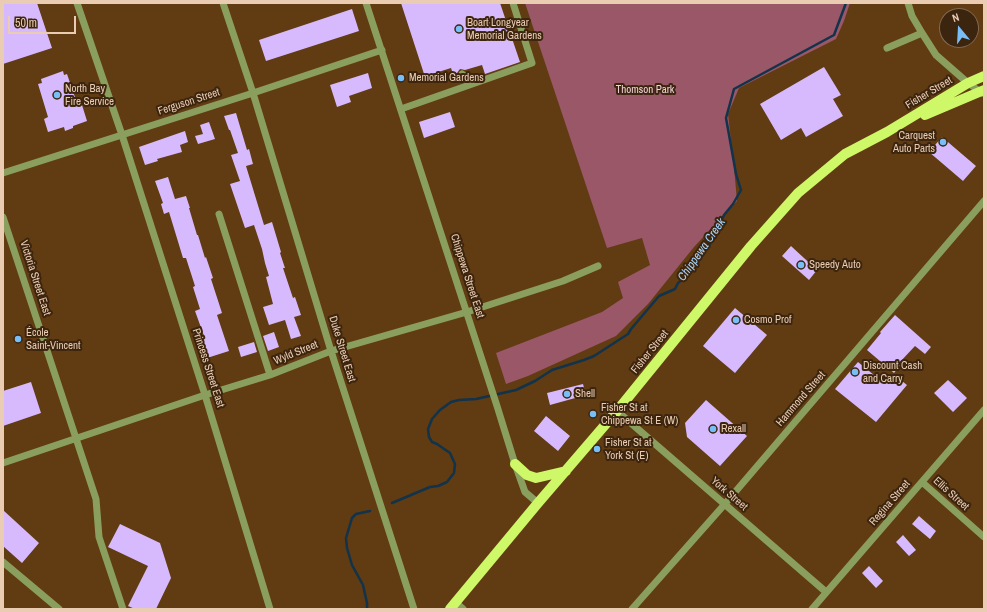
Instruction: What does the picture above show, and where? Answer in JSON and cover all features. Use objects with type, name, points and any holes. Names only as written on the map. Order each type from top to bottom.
[{"type":"main road","name":"Fisher Street","points":[[456,607],[538,503],[617,412],[751,246],[798,193],[845,154],[887,132],[968,83],[984,76]]},
{"type":"main road","name":"Fisher Street","points":[[887,132],[983,92]]},
{"type":"main road","points":[[515,464],[527,475],[536,478],[566,471]]},
{"type":"street","name":"Princess Street East","points":[[77,3],[122,135],[205,395],[270,609]]},
{"type":"street","name":"Duke Street East","points":[[223,3],[253,93],[330,351],[414,609]]},
{"type":"street","name":"Chippewa Street East","points":[[366,3],[515,464],[525,492],[538,503]]},
{"type":"street","points":[[401,109],[532,63],[514,3]]},
{"type":"street","points":[[908,3],[912,16],[936,55],[968,83],[983,92]]},
{"type":"street","points":[[887,48],[922,33]]},
{"type":"street","name":"Ferguson Street","points":[[3,173],[382,50]]},
{"type":"street","points":[[462,74],[474,83]]},
{"type":"street","name":"Hammond Street","points":[[632,609],[724,505],[984,201]]},
{"type":"street","points":[[219,214],[270,375]]},
{"type":"street","name":"Victoria Street East","points":[[3,217],[96,499],[99,537],[123,609]]},
{"type":"street","name":"Wyld Street","points":[[3,463],[205,395],[270,375],[330,351],[467,312],[563,281],[598,266]]},
{"type":"street","name":"Regina Street","points":[[812,609],[984,410]]},
{"type":"street","name":"York Street","points":[[617,412],[826,592]]},
{"type":"street","name":"Ellis Street","points":[[922,482],[984,537]]},
{"type":"street","points":[[3,562],[59,609]]},
{"type":"green space","name":"Thomson Park","points":[[525,3],[850,3],[836,39],[739,88],[728,114],[737,201],[694,247],[648,304],[616,336],[528,376],[506,384],[496,353],[602,312],[623,298],[618,282],[650,265],[642,238],[607,248]]},
{"type":"building","points":[[3,3],[37,3],[52,48],[3,64]]},
{"type":"building","name":"Boart Longyear Memorial Gardens","points":[[401,3],[500,3],[520,62],[485,74],[482,65],[465,70],[460,69],[457,73],[453,74],[451,68],[432,74],[433,77],[426,80]]},
{"type":"building","points":[[352,9],[359,31],[266,61],[259,40]]},
{"type":"building","points":[[824,67],[841,95],[833,99],[843,116],[806,137],[801,128],[781,140],[760,104]]},
{"type":"building","name":"North Bay Fire Service","points":[[63,71],[64,75],[67,74],[78,106],[82,105],[87,121],[73,126],[73,128],[65,131],[64,127],[48,132],[44,119],[48,117],[38,84],[42,83],[41,79]]},
{"type":"building","points":[[368,73],[372,88],[349,96],[351,102],[337,107],[330,85]]},
{"type":"building","points":[[450,112],[455,127],[424,138],[419,122]]},
{"type":"building","points":[[236,113],[247,150],[249,149],[253,164],[246,166],[264,225],[272,222],[285,268],[283,268],[293,298],[295,297],[301,315],[294,317],[301,336],[291,339],[285,320],[269,325],[263,307],[273,304],[266,277],[269,276],[262,249],[254,225],[245,228],[230,184],[240,181],[231,155],[238,153],[224,116]]},
{"type":"building","points":[[209,122],[215,139],[198,144],[195,136],[203,134],[200,125]]},
{"type":"building","points":[[185,131],[188,142],[180,145],[182,152],[157,159],[158,161],[145,165],[139,147]]},
{"type":"building","points":[[942,137],[976,166],[963,181],[929,152]]},
{"type":"building","points":[[168,177],[175,199],[186,196],[197,235],[213,278],[211,279],[222,313],[217,315],[229,351],[207,358],[201,337],[204,336],[195,311],[200,309],[193,287],[195,286],[186,258],[183,258],[169,212],[164,214],[161,204],[163,203],[155,181]]},
{"type":"building","points":[[791,246],[817,270],[809,280],[782,256]]},
{"type":"building","points":[[735,308],[767,335],[735,373],[703,346]]},
{"type":"building","points":[[895,315],[931,347],[925,354],[915,346],[900,362],[902,363],[894,373],[867,350]]},
{"type":"building","points":[[274,332],[279,347],[268,351],[263,336]]},
{"type":"building","points":[[254,342],[257,352],[241,357],[238,347]]},
{"type":"building","points":[[858,362],[885,384],[893,374],[907,385],[876,422],[835,389]]},
{"type":"building","points":[[948,380],[967,398],[953,412],[934,393]]},
{"type":"building","points":[[31,382],[41,413],[3,426],[3,391]]},
{"type":"building","name":"Shell","points":[[583,384],[586,395],[550,405],[547,393]]},
{"type":"building","name":"Rexall","points":[[706,400],[747,436],[720,466],[687,437],[685,423]]},
{"type":"building","points":[[546,416],[570,436],[558,451],[534,431]]},
{"type":"building","points":[[3,510],[39,543],[22,563],[3,546]]},
{"type":"building","points":[[919,516],[936,531],[930,539],[912,524]]},
{"type":"building","points":[[120,524],[160,543],[171,578],[156,609],[135,609],[128,606],[148,566],[108,547]]},
{"type":"building","points":[[903,535],[916,550],[909,556],[896,542]]},
{"type":"building","points":[[869,566],[883,581],[876,588],[862,573]]},
{"type":"waterway","name":"Chippewa Creek","points":[[392,503],[430,487],[438,486],[447,482],[454,473],[455,464],[450,453],[432,442],[429,437],[428,429],[432,419],[440,410],[451,402],[476,399],[516,390],[535,381],[552,370],[594,356],[628,334],[659,296],[675,289],[678,283],[688,275],[711,242],[724,215],[733,204],[741,190],[736,174],[726,118],[734,89],[834,35],[846,3]]},
{"type":"waterway","name":"Chippewa Creek","points":[[367,609],[363,585],[352,565],[346,538],[352,518],[356,514],[370,511]]},
{"type":"place","name":"Boart Longyear Memorial Gardens","points":[[459,29]]},
{"type":"place","name":"Memorial Gardens","points":[[401,78]]},
{"type":"place","name":"North Bay Fire Service","points":[[57,95]]},
{"type":"place","name":"Carquest Auto Parts","points":[[943,142]]},
{"type":"place","name":"Speedy Auto","points":[[801,265]]},
{"type":"place","name":"Cosmo Prof","points":[[736,320]]},
{"type":"place","name":"École Saint-Vincent","points":[[18,339]]},
{"type":"place","name":"Discount Cash and Carry","points":[[855,372]]},
{"type":"place","name":"Shell","points":[[567,394]]},
{"type":"place","name":"Fisher St at Chippewa St E (W)","points":[[593,414]]},
{"type":"place","name":"Rexall","points":[[713,429]]},
{"type":"place","name":"Fisher St at York St (E)","points":[[597,449]]}]
